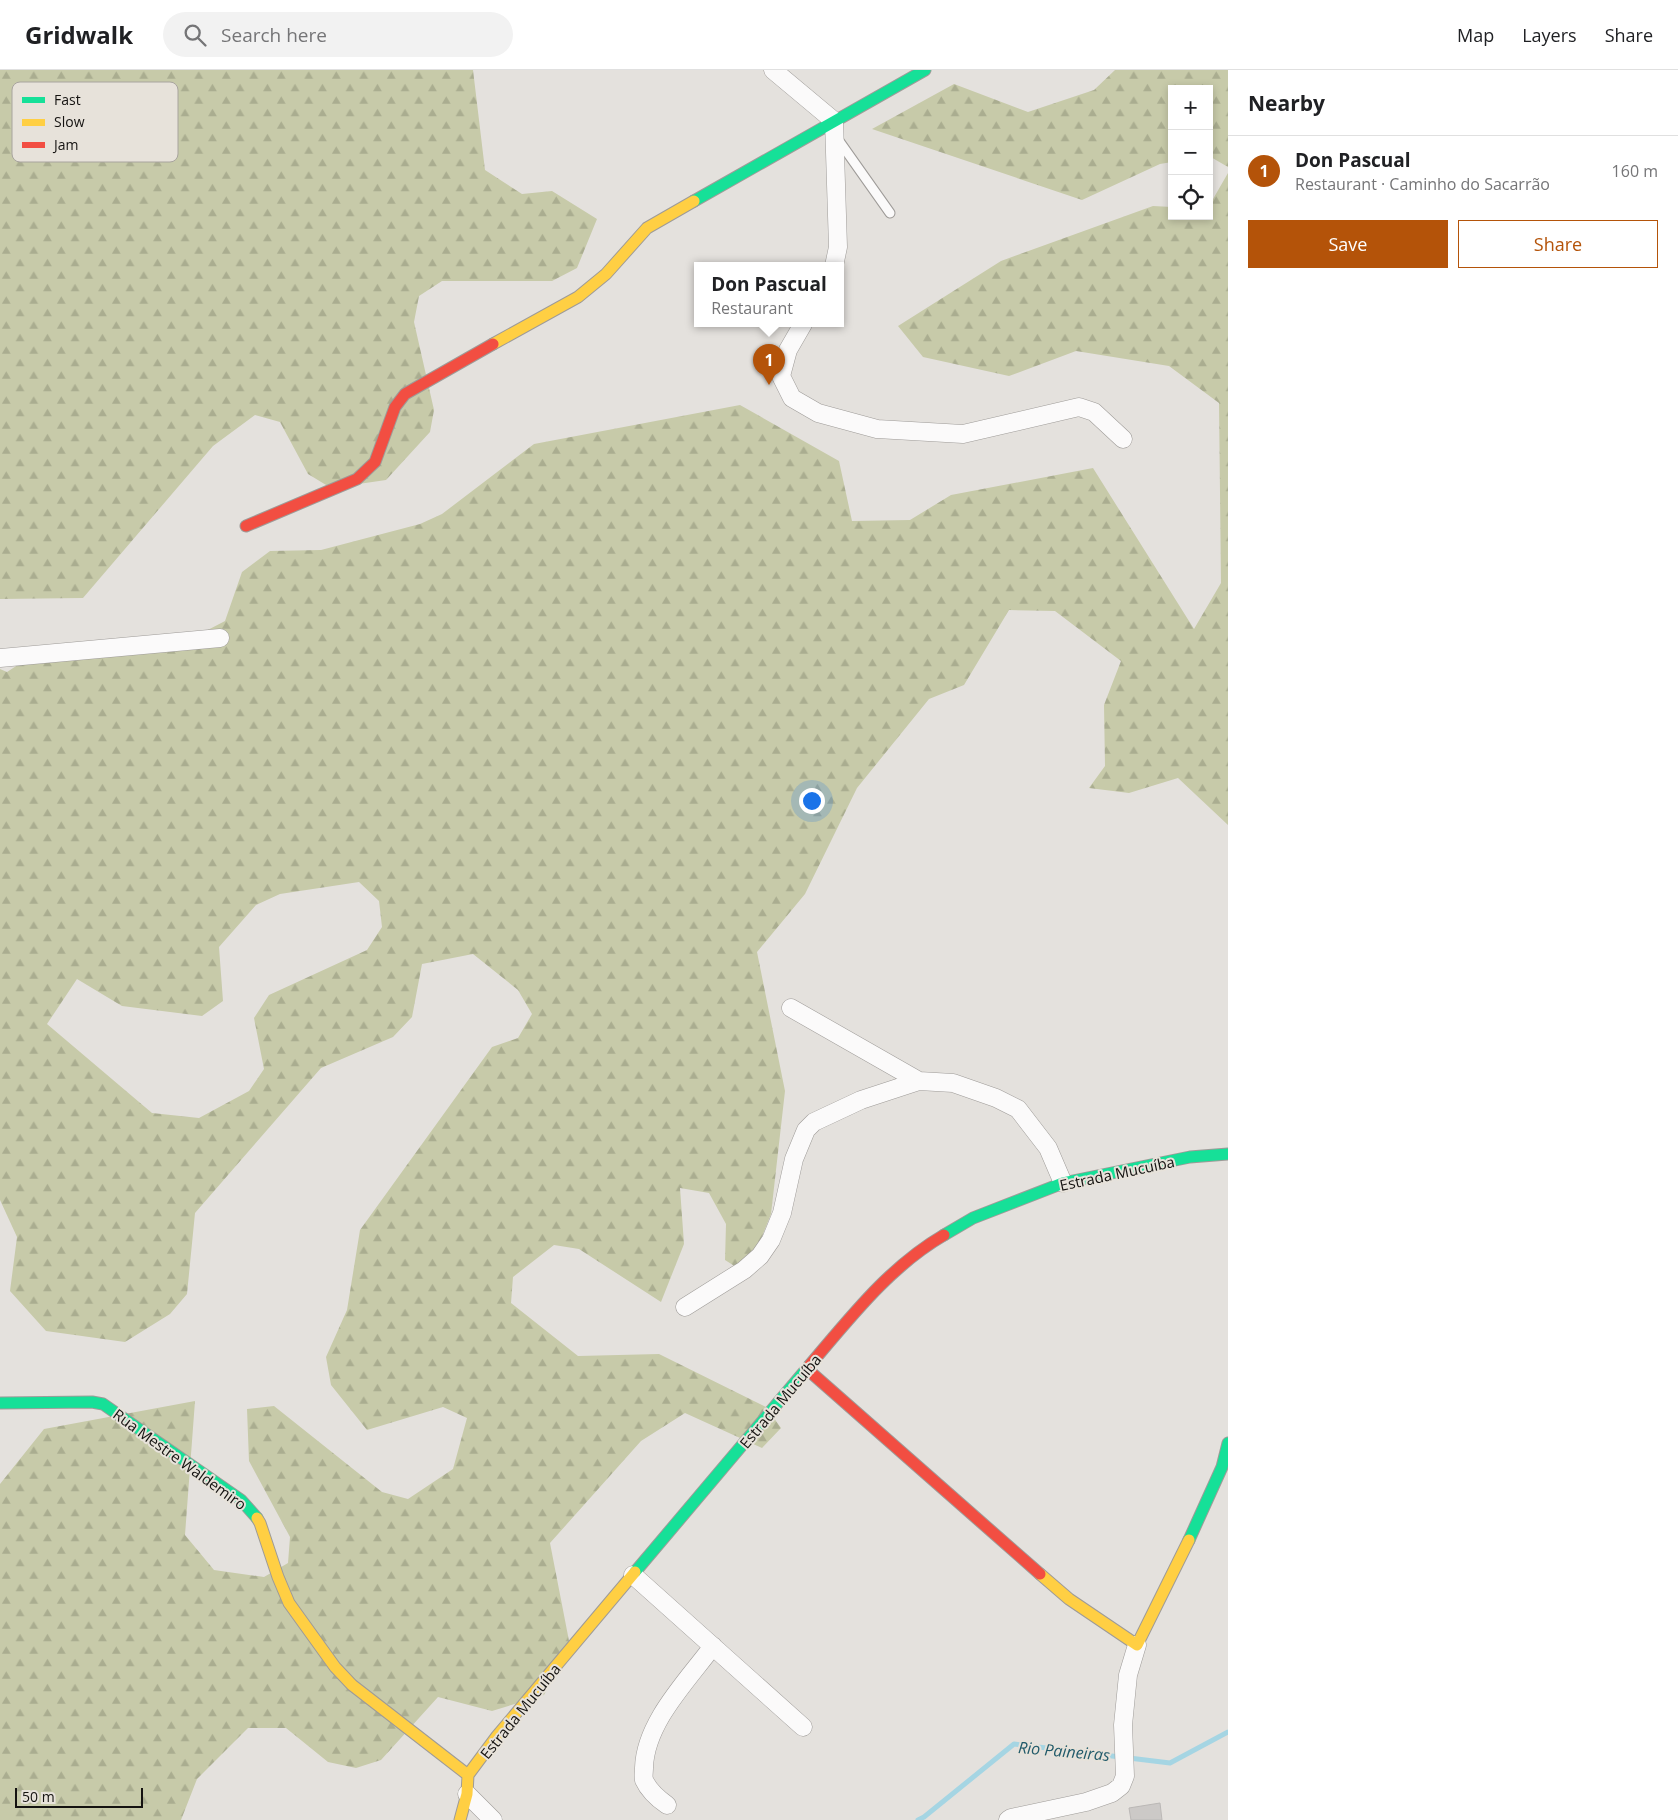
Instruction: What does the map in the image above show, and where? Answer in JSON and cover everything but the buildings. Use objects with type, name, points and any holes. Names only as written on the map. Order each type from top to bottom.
[{"type":"street","points":[[773,70],[834,127],[838,247],[835,262]]},
{"type":"street","points":[[246,526],[357,479],[375,462],[395,407],[405,394],[578,297],[606,274],[647,228],[834,127],[925,70]]},
{"type":"street","points":[[801,327],[788,350],[782,376],[792,398],[818,413],[877,430],[963,434],[1079,407],[1094,412],[1124,439]]},
{"type":"street","points":[[0,658],[220,638]]},
{"type":"street","points":[[791,1008],[919,1081]]},
{"type":"street","points":[[685,1307],[744,1270],[760,1256],[771,1240],[782,1213],[794,1159],[806,1130],[814,1122],[861,1100],[919,1081],[953,1082],[996,1098],[1018,1109],[1048,1148],[1063,1183]]},
{"type":"street","name":"Estrada Mucuíba","points":[[468,1775],[497,1736],[807,1369],[876,1288],[906,1260],[941,1236],[973,1218],[1063,1183],[1190,1157],[1228,1154]]},
{"type":"street","points":[[807,1369],[1069,1599],[1137,1645]]},
{"type":"street","name":"Rua Mestre Waldemiro","points":[[0,1403],[92,1402],[103,1404],[241,1500],[260,1523],[289,1604],[335,1667],[352,1685],[468,1775]]},
{"type":"street","points":[[1008,1820],[1086,1802],[1112,1793],[1121,1786],[1125,1776],[1124,1724],[1128,1675],[1137,1645],[1222,1467],[1228,1443]]},
{"type":"street","points":[[633,1574],[803,1727]]},
{"type":"street","points":[[667,1805],[652,1793],[643,1778],[644,1756],[651,1733],[667,1707],[713,1646]]},
{"type":"street","points":[[460,1820],[468,1775]]},
{"type":"street","points":[[466,1794],[493,1820]]},
{"type":"lane","points":[[834,127],[890,213]]},
{"type":"green space","points":[[0,70],[473,70],[485,170],[522,194],[552,191],[597,219],[577,268],[552,281],[442,281],[419,296],[414,322],[434,410],[430,432],[386,480],[331,488],[308,474],[280,422],[255,415],[213,446],[83,598],[0,599]]},
{"type":"green space","points":[[1115,70],[1228,70],[1228,167],[1213,158],[1213,85],[1168,85],[1168,163],[1160,164],[1082,200],[872,129],[954,84],[1028,112],[1094,90]]},
{"type":"green space","points":[[1228,173],[1228,825],[1178,778],[1129,793],[1089,788],[1105,766],[1104,705],[1121,661],[1055,611],[1009,610],[964,685],[929,699],[857,788],[805,894],[757,952],[785,1091],[771,1214],[759,1244],[736,1267],[725,1260],[726,1224],[709,1193],[680,1188],[684,1244],[661,1302],[579,1249],[554,1245],[513,1277],[511,1303],[578,1356],[659,1354],[766,1407],[781,1428],[762,1448],[685,1413],[641,1441],[550,1543],[570,1646],[544,1695],[492,1711],[438,1697],[381,1760],[356,1768],[328,1762],[286,1728],[248,1728],[197,1779],[181,1820],[0,1820],[0,1484],[44,1429],[195,1401],[185,1535],[214,1570],[264,1577],[288,1563],[290,1537],[249,1461],[247,1409],[274,1406],[382,1492],[408,1499],[453,1469],[467,1418],[443,1407],[367,1430],[331,1385],[326,1357],[347,1310],[360,1230],[492,1047],[518,1038],[532,1014],[518,990],[473,954],[422,964],[412,1017],[393,1037],[321,1068],[195,1213],[187,1294],[170,1314],[125,1342],[46,1331],[10,1291],[17,1237],[0,1200],[0,669],[7,672],[36,653],[179,645],[225,621],[242,572],[270,551],[321,550],[420,524],[442,514],[534,444],[740,405],[839,461],[852,521],[910,520],[951,495],[1093,468],[1194,629],[1221,583],[1219,403],[1169,366],[1076,351],[1009,376],[923,357],[898,326],[1001,261],[1153,206],[1168,207],[1168,220],[1213,220],[1213,199]],"holes":[[[359,882],[379,901],[382,927],[367,950],[269,995],[254,1018],[264,1069],[249,1091],[199,1118],[152,1113],[47,1024],[77,979],[122,1006],[202,1016],[223,1001],[219,947],[256,905],[280,894]]]},
{"type":"waterway","name":"Rio Paineiras","points":[[1129,1758],[1170,1763],[1228,1732]]},
{"type":"waterway","name":"Rio Paineiras","points":[[918,1820],[1014,1744],[1120,1757]]},
{"type":"traffic: fast","points":[[694,201],[925,70]]},
{"type":"traffic: fast","points":[[944,1235],[973,1218],[1063,1183],[1190,1157],[1228,1154]]},
{"type":"traffic: fast","points":[[635,1572],[809,1366]]},
{"type":"traffic: fast","points":[[0,1403],[92,1402],[103,1404],[241,1500],[257,1518]]},
{"type":"traffic: fast","points":[[1189,1540],[1222,1467],[1228,1443]]},
{"type":"traffic: slow","points":[[493,344],[578,297],[606,274],[647,228],[694,201]]},
{"type":"traffic: slow","points":[[257,1518],[289,1603],[335,1667],[352,1685],[468,1775]]},
{"type":"traffic: slow","points":[[1040,1574],[1069,1599],[1137,1645],[1189,1540]]},
{"type":"traffic: slow","points":[[460,1820],[467,1794],[468,1775],[497,1736],[635,1572]]},
{"type":"traffic: jam","points":[[246,526],[357,479],[375,462],[395,407],[405,394],[493,344]]},
{"type":"traffic: jam","points":[[809,1366],[871,1294],[905,1262],[944,1235]]},
{"type":"traffic: jam","points":[[807,1369],[1040,1574]]},
{"type":"place","name":"Don Pascual","points":[[769,385]]}]
